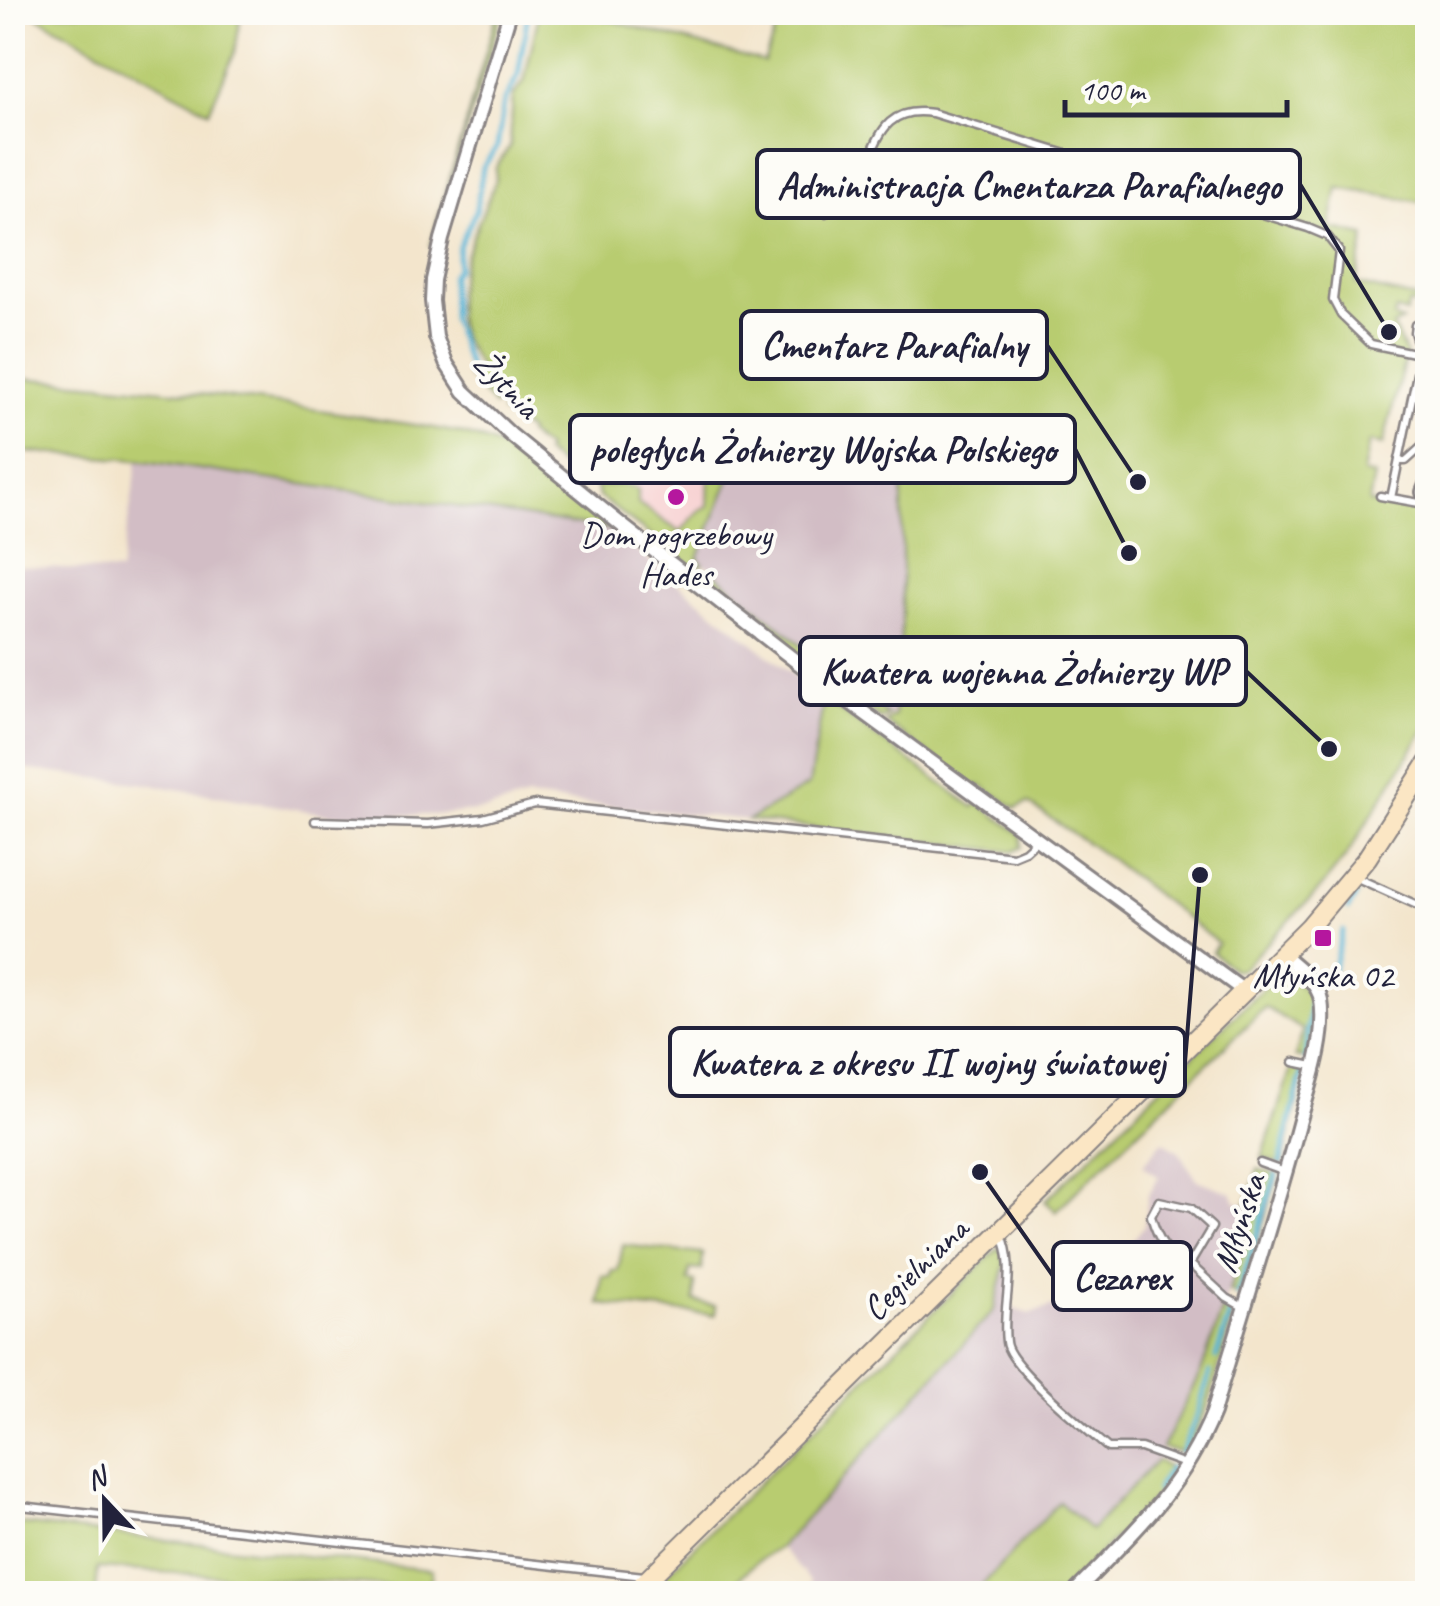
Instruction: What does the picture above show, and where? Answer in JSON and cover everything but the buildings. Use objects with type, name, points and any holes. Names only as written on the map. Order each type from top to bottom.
[{"type":"street","name":"Żytnia","points":[[510,12],[446,222],[433,280],[436,337],[455,379],[511,435],[688,578],[829,687],[1244,990]]},
{"type":"street","points":[[1426,504],[1423,492],[1428,480]]},
{"type":"street","name":"Cegielniana","points":[[633,1594],[1282,954],[1354,876],[1428,763]]},
{"type":"street","name":"Młyńska","points":[[1072,1594],[1144,1522],[1189,1466],[1213,1413],[1286,1173],[1314,1066],[1321,1002],[1312,981],[1282,954]]},
{"type":"lane","points":[[826,213],[854,188],[890,122],[907,111],[932,114],[1318,232],[1336,244],[1338,251],[1333,300],[1341,314],[1371,344],[1424,356]]},
{"type":"lane","points":[[1391,498],[1424,356],[1415,326],[1423,320],[1428,322]]},
{"type":"lane","points":[[1399,461],[1406,461],[1428,441]]},
{"type":"lane","points":[[1380,496],[1426,504]]},
{"type":"lane","points":[[314,821],[428,824],[483,818],[536,804],[1014,856],[1038,839]]},
{"type":"lane","points":[[1354,876],[1428,910]]},
{"type":"lane","points":[[1294,1062],[1314,1066]]},
{"type":"lane","points":[[1260,1163],[1286,1173]]},
{"type":"lane","points":[[1190,1264],[1212,1227],[1191,1208],[1159,1201],[1152,1216],[1158,1238],[1173,1257],[1190,1264],[1226,1298],[1243,1306]]},
{"type":"lane","points":[[1000,1231],[1010,1259],[1005,1345],[1018,1366],[1108,1448],[1141,1448],[1189,1466]]},
{"type":"lane","points":[[12,1505],[650,1577]]},
{"type":"shaded area","name":"Dom pogrzebowy Hades","points":[[647,451],[738,459],[698,558],[627,506]]},
{"type":"shaded area","points":[[774,458],[902,460],[902,620],[894,713],[886,715],[698,558],[738,459],[756,462]]},
{"type":"shaded area","points":[[138,460],[609,529],[824,699],[809,785],[749,820],[527,798],[487,810],[434,815],[332,815],[147,784],[13,768],[12,566],[120,572]]},
{"type":"shaded area","points":[[1163,1141],[1179,1151],[1197,1180],[1232,1193],[1236,1202],[1256,1208],[1201,1372],[1157,1460],[1091,1531],[1059,1502],[974,1593],[801,1593],[811,1582],[780,1547],[994,1310],[1005,1265],[1013,1272],[1010,1308],[1030,1314],[1068,1301],[1113,1265],[1144,1226],[1148,1195],[1159,1177],[1143,1165]]},
{"type":"green space","points":[[224,12],[240,21],[235,52],[209,111],[31,13]]},
{"type":"green space","points":[[497,13],[502,13],[430,247]]},
{"type":"green space","points":[[539,13],[584,13],[764,62],[782,13],[1427,13],[1427,203],[1338,188],[1330,228],[1365,236],[1356,284],[1427,301],[1427,308],[1409,303],[1406,313],[1396,310],[1394,318],[1402,321],[1393,326],[1406,355],[1383,445],[1369,442],[1363,473],[1374,476],[1369,503],[1427,511],[1427,726],[1347,855],[1321,888],[1241,970],[1232,969],[1212,952],[1218,943],[1110,859],[1028,803],[1016,808],[980,785],[976,789],[885,722],[894,716],[902,620],[902,460],[738,459],[698,558],[703,564],[694,568],[599,497],[596,486],[619,484],[638,489],[638,503],[680,532],[708,506],[709,467],[649,462],[643,471],[635,472],[627,470],[623,456],[591,459],[589,474],[577,478],[544,453],[546,449],[501,412],[505,408],[499,402],[494,406],[468,376],[478,366],[462,337],[457,318],[460,278],[495,182],[496,167],[510,146],[513,96],[524,82]]},
{"type":"green space","points":[[12,378],[240,399],[440,429],[502,448],[512,445],[528,456],[524,461],[609,529],[138,460],[13,451]]},
{"type":"green space","points":[[714,573],[888,715],[880,719],[716,588],[712,583]]},
{"type":"green space","points":[[824,699],[974,807],[978,803],[1021,834],[1022,847],[1013,852],[749,820],[809,785]]},
{"type":"green space","points":[[1285,979],[1298,984],[1311,1000],[1313,1023],[1308,1059],[1295,1057],[1303,1030],[1265,1007],[1056,1211],[1045,1201],[1265,986]]},
{"type":"green space","points":[[1291,1068],[1304,1071],[1282,1165],[1262,1158]]},
{"type":"green space","points":[[1258,1169],[1278,1175],[1243,1288],[1237,1295],[1229,1291],[1256,1209],[1246,1205]]},
{"type":"green space","points":[[623,1245],[703,1254],[702,1270],[690,1269],[688,1281],[695,1282],[694,1301],[716,1306],[715,1315],[599,1304],[602,1276],[611,1277],[612,1271],[618,1271]]},
{"type":"green space","points":[[998,1248],[1005,1265],[994,1310],[780,1547],[755,1563],[724,1593],[646,1594]]},
{"type":"green space","points":[[1224,1306],[1231,1311],[1232,1322],[1209,1403],[1187,1454],[1162,1448],[1201,1372]]},
{"type":"green space","points":[[1157,1460],[1172,1471],[1167,1484],[1062,1593],[974,1594],[1059,1502],[1091,1530]]},
{"type":"green space","points":[[12,1523],[432,1570],[430,1589],[98,1568],[96,1593],[13,1592]]},
{"type":"waterway","points":[[470,371],[452,320],[451,276],[457,268],[459,246],[476,210],[483,167],[497,147],[504,102],[518,76],[528,13]]},
{"type":"waterway","points":[[1348,909],[1356,895]]},
{"type":"waterway","points":[[1330,981],[1343,931]]},
{"type":"waterway","points":[[1305,1059],[1310,1004]]},
{"type":"waterway","points":[[1280,1163],[1302,1072]]},
{"type":"waterway","points":[[1237,1295],[1276,1175]]},
{"type":"waterway","points":[[1216,1357],[1231,1311]]},
{"type":"waterway","points":[[1181,1453],[1210,1372]]},
{"type":"waterway","points":[[1156,1490],[1170,1468]]},
{"type":"place","name":"Administracja Cmentarza Parafialnego","points":[[1389,332]]},
{"type":"place","name":"Cmentarz Parafialny","points":[[1138,482]]},
{"type":"place","name":"Dom pogrzebowy Hades","points":[[676,497]]},
{"type":"place","name":"poległych Żołnierzy Wojska Polskiego","points":[[1129,553]]},
{"type":"place","name":"Kwatera wojenna Żołnierzy WP","points":[[1329,749]]},
{"type":"place","name":"Kwatera z okresu II wojny światowej","points":[[1200,875]]},
{"type":"place","name":"Młyńska 02","points":[[1323,938]]},
{"type":"place","name":"Cezarex","points":[[980,1172]]}]
